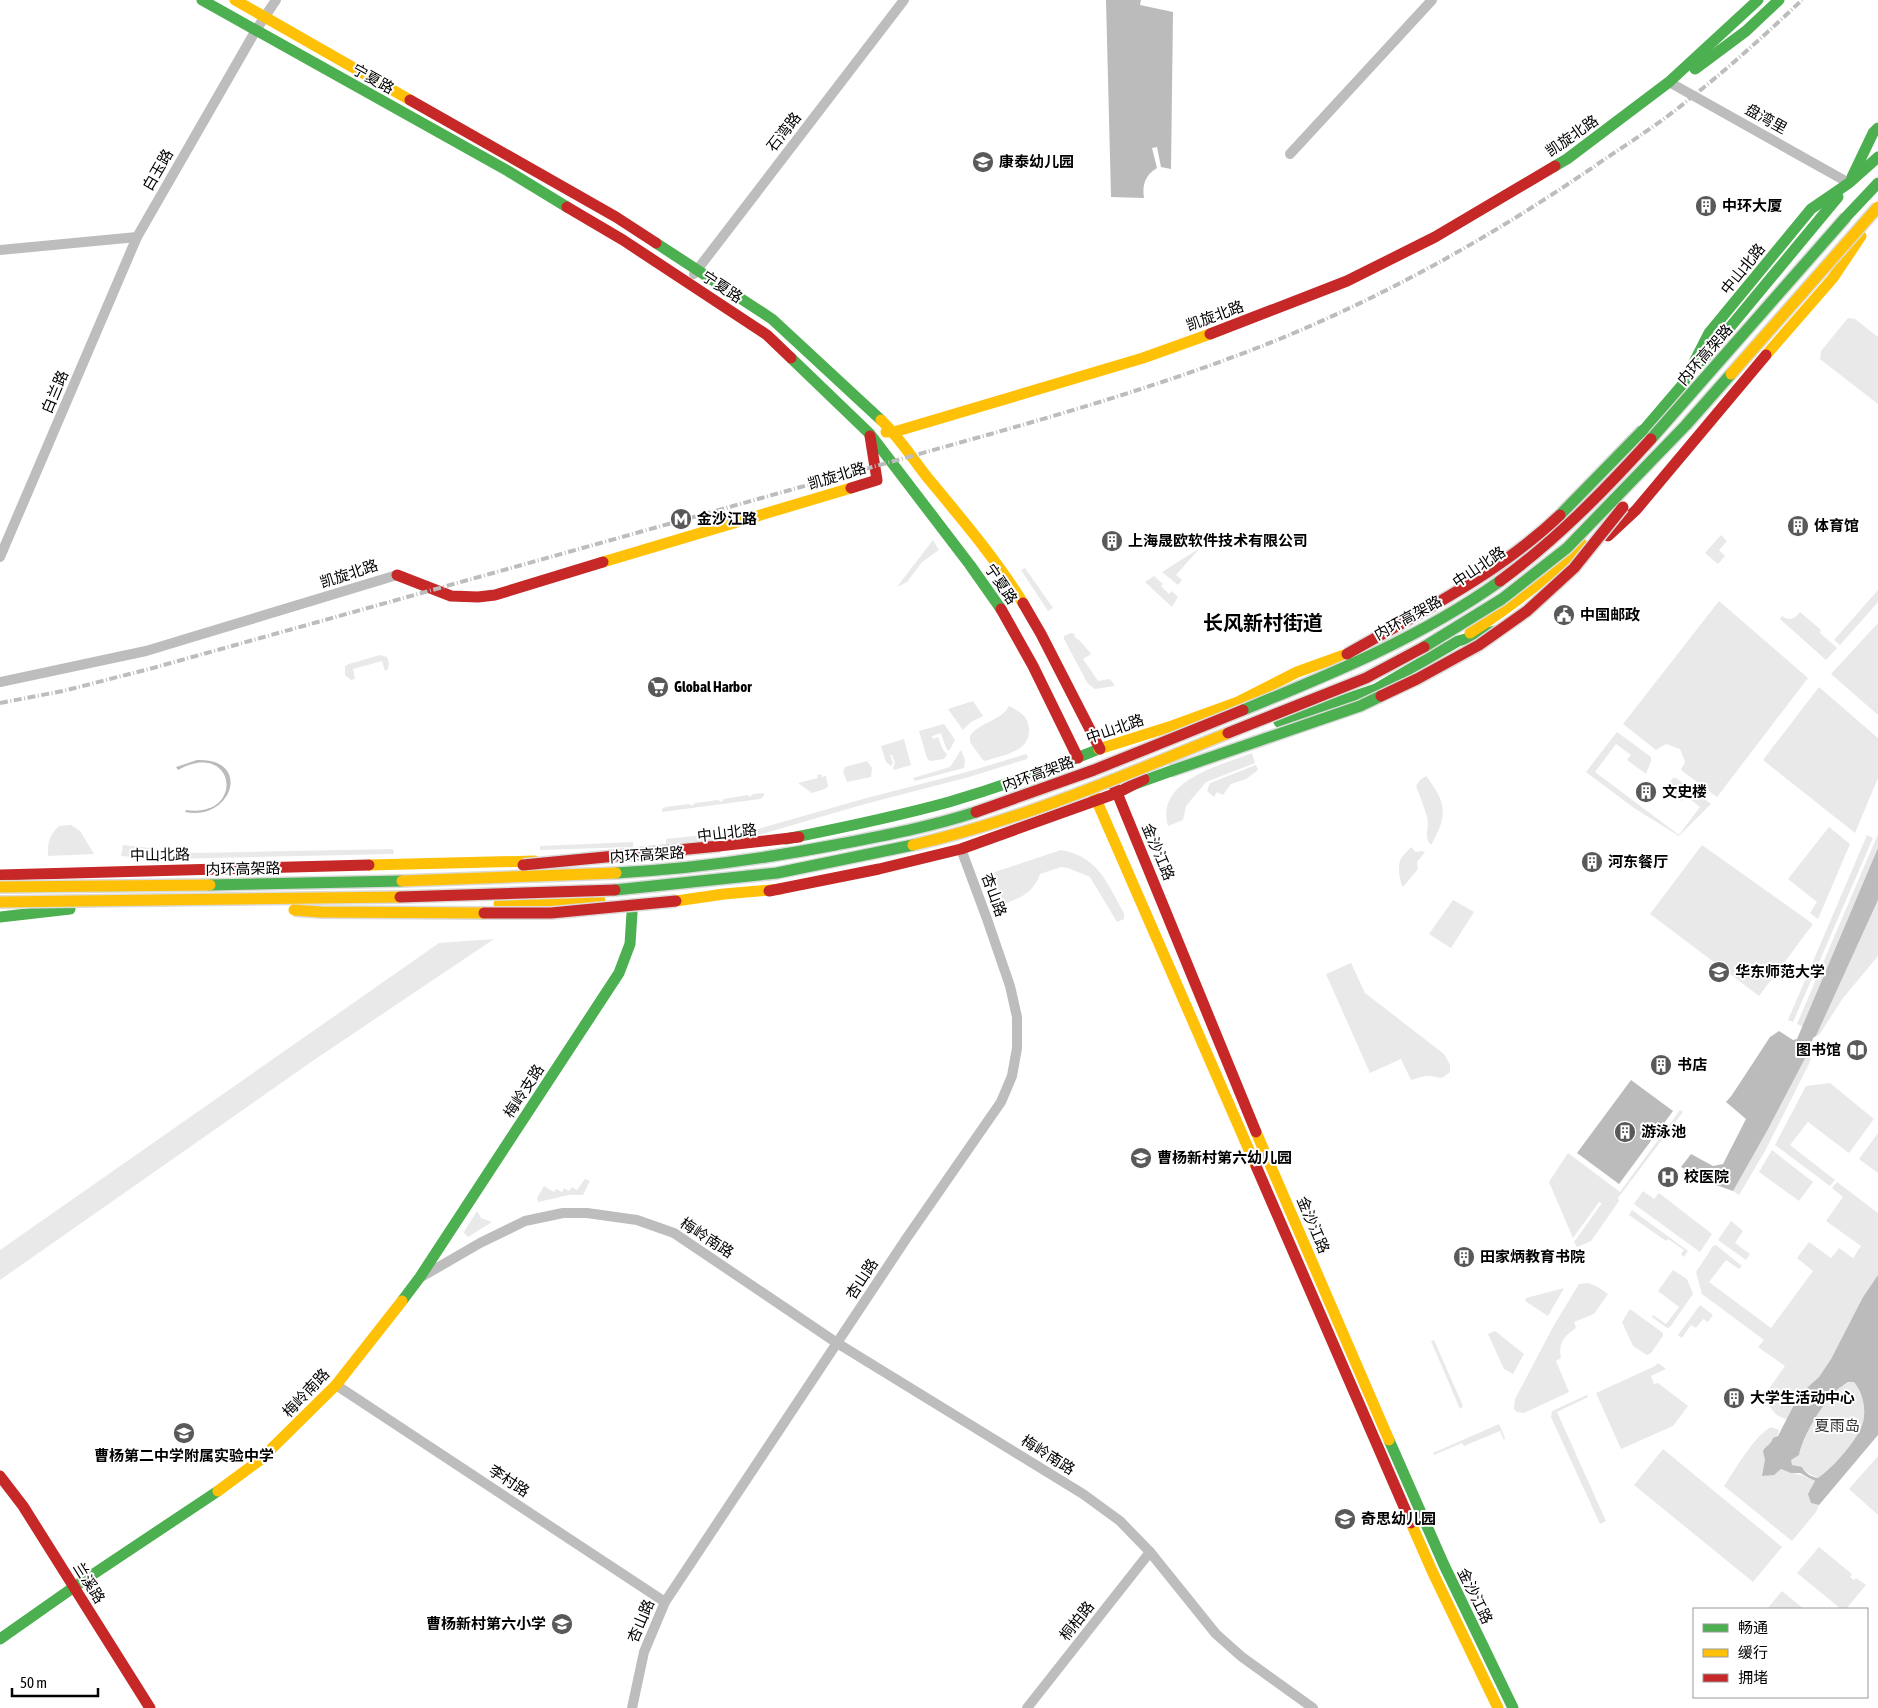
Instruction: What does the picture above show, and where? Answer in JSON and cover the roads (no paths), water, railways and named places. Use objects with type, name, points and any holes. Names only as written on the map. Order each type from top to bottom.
[{"type":"main road","name":"宁夏路","points":[[202,0],[508,171],[623,240],[768,336],[870,434],[970,565],[1002,611],[1033,666],[1078,758]]},
{"type":"main road","name":"宁夏路","points":[[236,0],[616,217],[772,319],[894,432],[925,474],[986,549],[1021,600],[1054,656],[1100,749]]},
{"type":"main road","name":"凯旋北路","points":[[1669,82],[1698,67],[1746,31],[1779,0]]},
{"type":"main road","name":"凯旋北路","points":[[397,575],[451,596],[478,598],[495,595],[877,480],[870,434],[894,432],[1143,358],[1247,321],[1347,281],[1435,237],[1567,159],[1669,82],[1757,1]]},
{"type":"main road","points":[[1849,183],[1873,132],[1878,128]]},
{"type":"main road","name":"中山北路","points":[[0,875],[430,864],[650,856],[710,851],[799,837],[950,802],[1048,770],[1100,749],[1172,726],[1352,659],[1472,592],[1516,561],[1602,479],[1683,384],[1709,333],[1811,209],[1849,183],[1878,157]]},
{"type":"main road","name":"内环高架路","points":[[0,887],[478,879],[634,872],[702,866],[773,857],[873,838],[955,818],[1057,784],[1357,663],[1432,624],[1494,586],[1557,536],[1606,488],[1674,415],[1807,259],[1878,183]]},
{"type":"main road","name":"内环高架路","points":[[0,902],[314,899],[626,890],[777,873],[876,854],[958,835],[1064,799],[1366,678],[1440,639],[1502,599],[1568,548],[1658,454],[1878,207]]},
{"type":"main road","points":[[316,908],[347,918],[552,920],[632,913],[781,889],[880,869],[961,849],[1117,793],[1181,759],[1276,723],[1376,689],[1458,641],[1504,629],[1564,581],[1636,510],[1755,368],[1834,278],[1861,236],[1878,219]]},
{"type":"main road","points":[[1240,701],[1297,672],[1347,654],[1481,578],[1524,547],[1563,511],[1807,259]]},
{"type":"main road","points":[[1132,785],[1360,706],[1417,679],[1479,645],[1527,611],[1574,568],[1632,496],[1658,454]]},
{"type":"main road","name":"金沙江路","points":[[1100,749],[1236,1085],[1444,1565],[1513,1708]]},
{"type":"main road","name":"金沙江路","points":[[1078,758],[1433,1573],[1498,1708]]},
{"type":"main road","points":[[300,883],[376,870],[522,866],[799,837]]},
{"type":"main road","points":[[0,917],[57,910],[496,905],[649,898],[747,885],[781,889]]},
{"type":"main road","points":[[185,900],[320,912],[551,913],[781,889]]},
{"type":"main road","name":"梅岭支路","points":[[420,1277],[619,973],[630,947],[632,913]]},
{"type":"main road","name":"梅岭南路","points":[[0,1639],[74,1587],[232,1482],[260,1460],[336,1385],[420,1277]]},
{"type":"main road","name":"兰溪路","points":[[0,1476],[23,1506],[150,1708]]},
{"type":"street","name":"白玉路","points":[[137,238],[264,16],[276,0]]},
{"type":"street","name":"石湾路","points":[[687,283],[904,0]]},
{"type":"street","points":[[1290,154],[1432,0]]},
{"type":"street","name":"盘湾里","points":[[1669,82],[1849,183]]},
{"type":"street","points":[[0,250],[137,238]]},
{"type":"street","name":"白兰路","points":[[0,557],[137,238]]},
{"type":"street","name":"凯旋北路","points":[[0,682],[146,651],[397,575]]},
{"type":"street","name":"杏山路","points":[[632,1708],[644,1652],[665,1602],[906,1239],[1001,1102],[1012,1076],[1017,1048],[1017,1017],[1001,961],[961,849]]},
{"type":"street","name":"梅岭南路","points":[[420,1277],[480,1243],[525,1221],[562,1213],[587,1213],[637,1220],[674,1233],[837,1344],[1083,1494],[1120,1520],[1150,1552],[1216,1634],[1242,1657],[1313,1708]]},
{"type":"street","name":"李村路","points":[[336,1385],[665,1602]]},
{"type":"street","name":"桐柏路","points":[[1027,1708],[1150,1552]]},
{"type":"railway","points":[[0,703],[63,691],[153,668],[1061,414],[1209,366],[1282,338],[1324,320],[1408,279],[1488,234],[1567,185],[1672,113],[1735,61],[1802,0]]},
{"type":"place","name":"康泰幼儿园","points":[[983,162]]},
{"type":"place","name":"中环大厦","points":[[1706,206]]},
{"type":"place","name":"金沙江路","points":[[681,519]]},
{"type":"place","name":"体育馆","points":[[1798,526]]},
{"type":"place","name":"上海晟欧软件技术有限公司","points":[[1112,541]]},
{"type":"place","name":"中国邮政","points":[[1564,615]]},
{"type":"place","name":"Global Harbor","points":[[658,687]]},
{"type":"place","name":"文史楼","points":[[1646,792]]},
{"type":"place","name":"河东餐厅","points":[[1592,862]]},
{"type":"place","name":"华东师范大学","points":[[1719,972]]},
{"type":"place","name":"图书馆","points":[[1857,1050]]},
{"type":"place","name":"书店","points":[[1661,1065]]},
{"type":"place","name":"游泳池","points":[[1625,1132]]},
{"type":"place","name":"曹杨新村第六幼儿园","points":[[1141,1158]]},
{"type":"place","name":"校医院","points":[[1668,1177]]},
{"type":"place","name":"田家炳教育书院","points":[[1464,1257]]},
{"type":"place","name":"大学生活动中心","points":[[1734,1398]]},
{"type":"place","name":"曹杨第二中学附属实验中学","points":[[184,1433]]},
{"type":"place","name":"奇思幼儿园","points":[[1345,1519]]},
{"type":"place","name":"曹杨新村第六小学","points":[[562,1624]]},
{"type":"district","name":"长风新村街道","points":[[1263,623]]},
{"type":"park label","name":"夏雨岛","points":[[1837,1426]]}]
